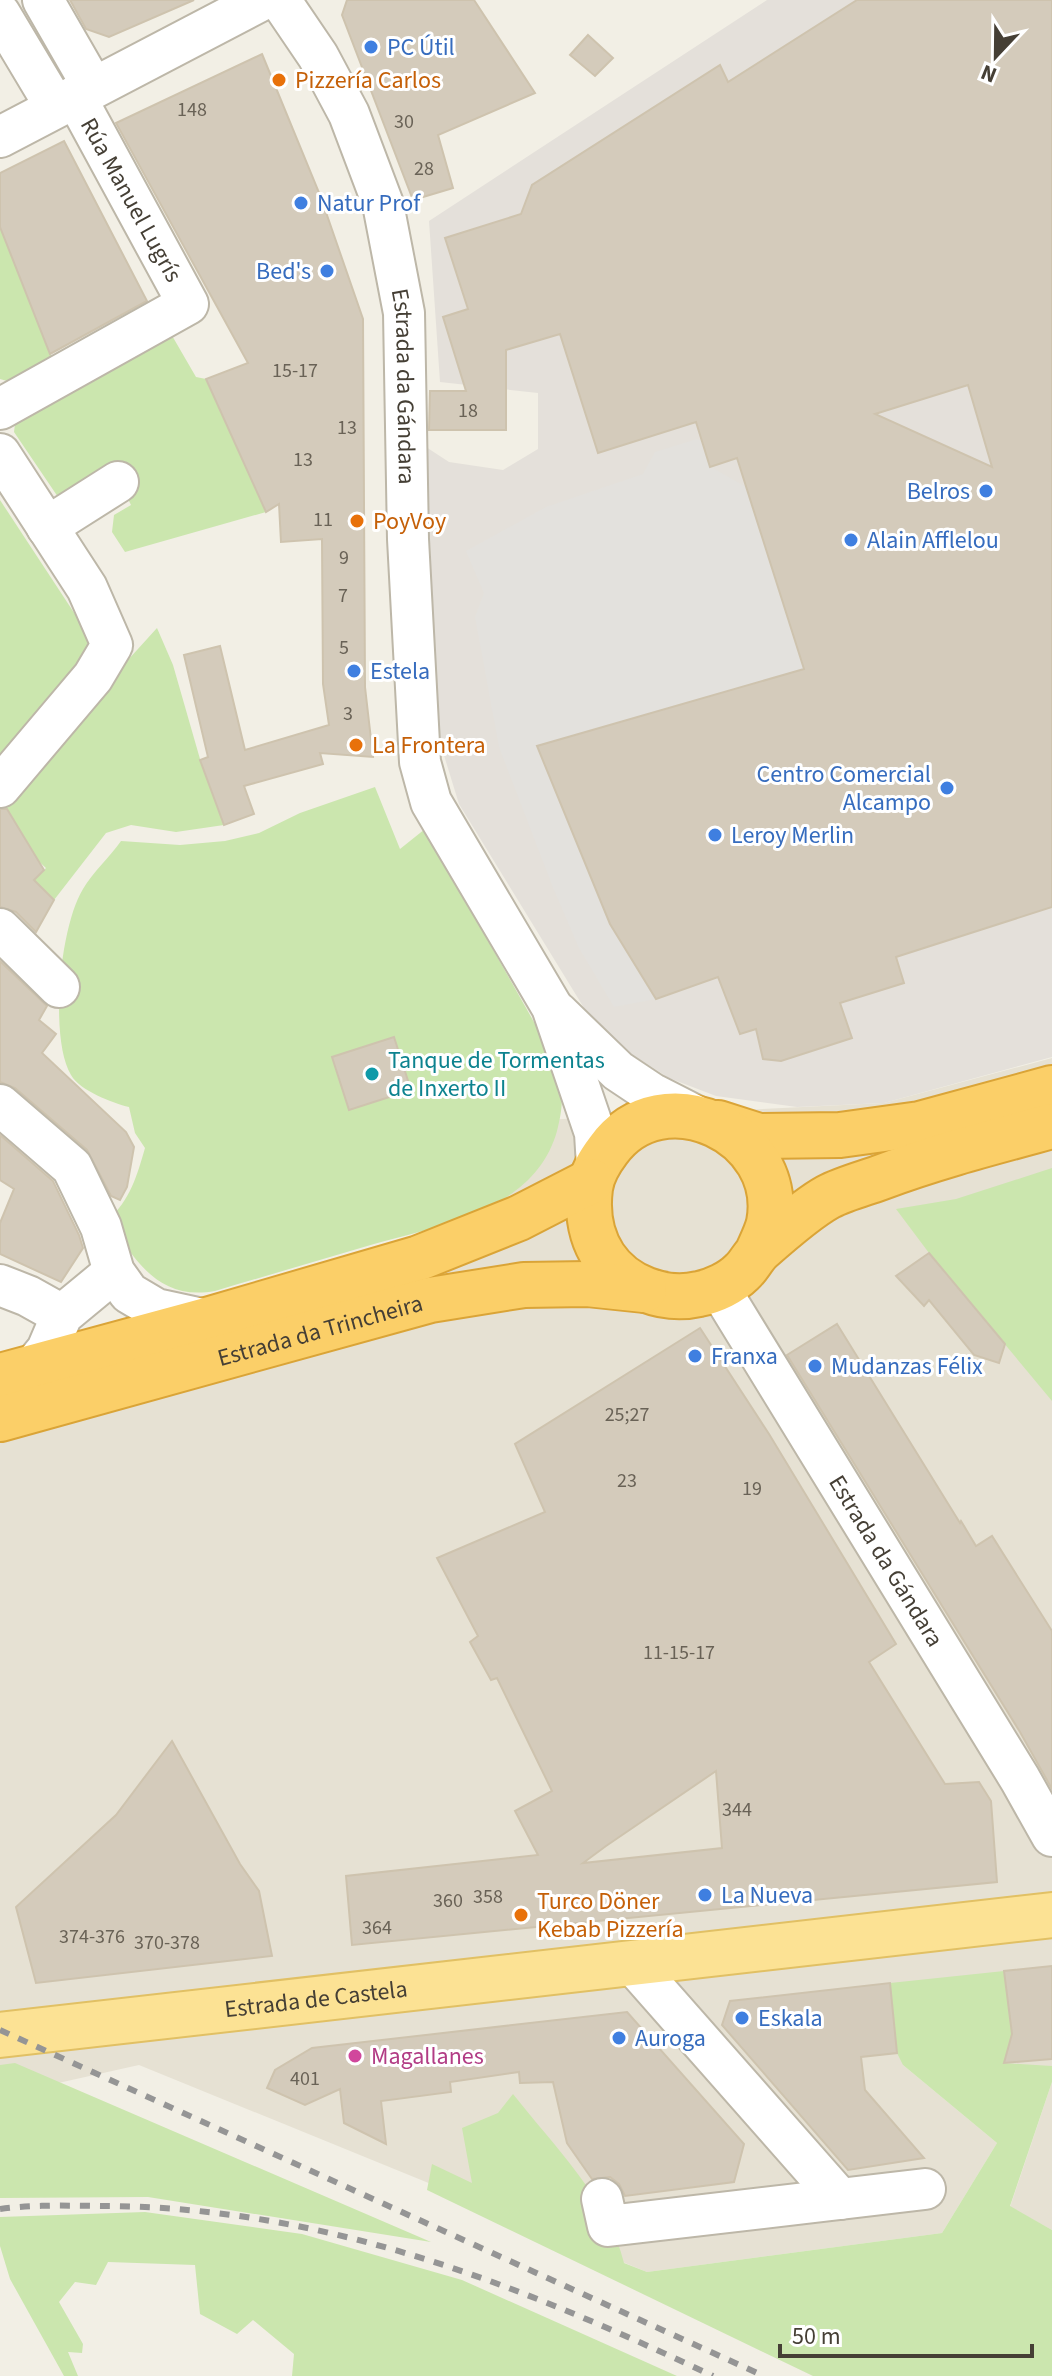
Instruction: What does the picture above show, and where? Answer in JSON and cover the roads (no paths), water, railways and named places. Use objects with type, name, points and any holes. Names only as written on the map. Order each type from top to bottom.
[{"type":"highway","points":[[706,1119],[739,1137],[758,1161],[769,1191],[769,1222],[758,1251],[742,1273],[719,1288],[683,1297],[647,1291],[623,1278],[604,1258],[592,1234],[587,1207],[594,1173],[615,1141],[640,1123],[670,1115],[706,1119],[759,1136],[840,1135],[920,1124],[1052,1088]]},
{"type":"highway","points":[[758,1251],[828,1197],[931,1159],[1052,1126]]},
{"type":"highway","name":"Estrada da Trincheira","points":[[17,1371],[419,1258],[519,1218],[594,1173]]},
{"type":"highway","name":"Estrada da Trincheira","points":[[0,1419],[430,1300],[524,1285],[587,1284],[647,1291]]},
{"type":"main road","name":"Estrada de Castela","points":[[0,2035],[1052,1915]]},
{"type":"street","points":[[43,0],[74,96]]},
{"type":"street","points":[[0,137],[262,0]]},
{"type":"street","name":"Estrada da Gándara","points":[[280,0],[318,56],[349,114],[383,204],[404,313],[408,539],[420,762],[427,788],[431,802],[552,1007]]},
{"type":"street","points":[[0,14],[74,96]]},
{"type":"street","name":"Rúa Manuel Lugrís","points":[[0,409],[188,304],[74,96]]},
{"type":"street","points":[[0,454],[87,588],[112,645],[93,677],[0,787]]},
{"type":"street","points":[[47,527],[118,482]]},
{"type":"street","points":[[0,929],[59,987]]},
{"type":"street","points":[[552,1007],[618,1071],[651,1093],[706,1119]]},
{"type":"street","points":[[552,1007],[595,1133],[594,1173]]},
{"type":"street","points":[[0,1105],[72,1167],[101,1227],[114,1272],[129,1293],[156,1309],[207,1320]]},
{"type":"street","points":[[17,1371],[47,1350],[62,1315],[114,1272]]},
{"type":"street","points":[[0,1285],[62,1315]]},
{"type":"street","name":"Estrada da Gándara","points":[[719,1288],[1036,1805],[1052,1836]]},
{"type":"street","points":[[632,1963],[840,2199]]},
{"type":"street","points":[[602,2199],[608,2226],[925,2189]]},
{"type":"railway","points":[[0,2030],[764,2376]]},
{"type":"railway","points":[[0,2209],[109,2206],[190,2210],[268,2221],[345,2237],[495,2283],[568,2311],[713,2376]]},
{"type":"place","name":"PC Útil","points":[[371,47]]},
{"type":"place","name":"Pizzería Carlos","points":[[279,80]]},
{"type":"place","name":"Natur Prof","points":[[301,203]]},
{"type":"place","name":"Bed's","points":[[327,271]]},
{"type":"place","name":"Belros","points":[[986,491]]},
{"type":"place","name":"PoyVoy","points":[[357,521]]},
{"type":"place","name":"Alain Afflelou","points":[[851,540]]},
{"type":"place","name":"Estela","points":[[354,671]]},
{"type":"place","name":"La Frontera","points":[[356,745]]},
{"type":"place","name":"Centro Comercial Alcampo","points":[[947,788]]},
{"type":"place","name":"Leroy Merlin","points":[[715,835]]},
{"type":"place","name":"Tanque de Tormentas de Inxerto II","points":[[372,1074]]},
{"type":"place","name":"Franxa","points":[[695,1356]]},
{"type":"place","name":"Mudanzas Félix","points":[[815,1366]]},
{"type":"place","name":"La Nueva","points":[[705,1895]]},
{"type":"place","name":"Turco Döner Kebab Pizzería","points":[[521,1915]]},
{"type":"place","name":"Eskala","points":[[742,2018]]},
{"type":"place","name":"Auroga","points":[[619,2038]]},
{"type":"place","name":"Magallanes","points":[[355,2056]]}]
